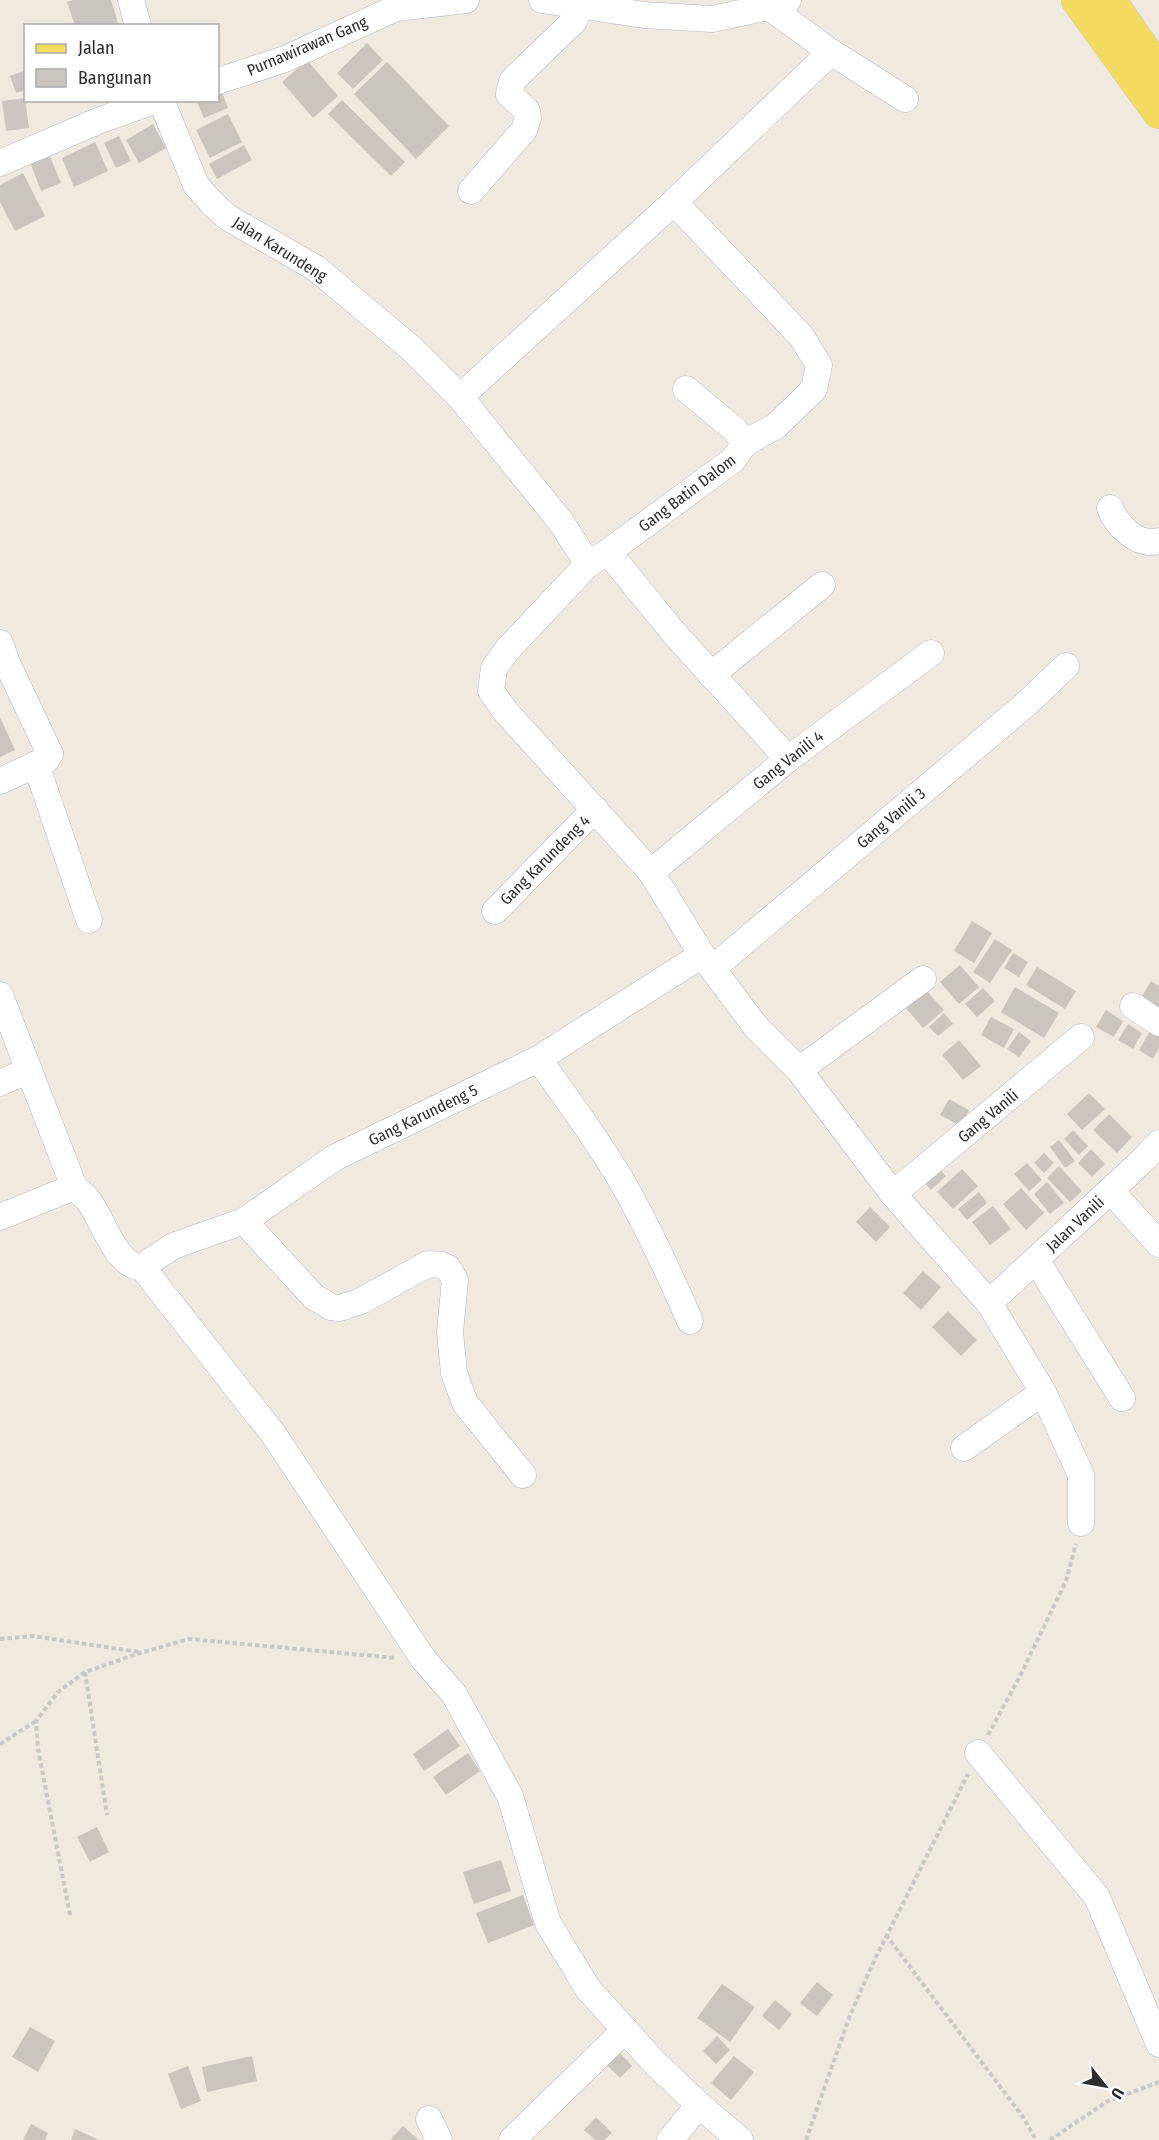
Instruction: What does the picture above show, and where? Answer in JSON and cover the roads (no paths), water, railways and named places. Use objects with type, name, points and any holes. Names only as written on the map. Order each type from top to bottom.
[{"type":"main road","points":[[1078,0],[1159,112]]},
{"type":"main road","points":[[1108,0],[1159,72]]},
{"type":"street","points":[[131,0],[137,24]]},
{"type":"street","name":"Purnawirawan Gang","points":[[219,81],[285,59],[396,9],[466,0]]},
{"type":"street","points":[[542,0],[582,5],[647,8],[712,19],[779,3],[831,52],[904,99]]},
{"type":"street","points":[[471,191],[524,130],[527,123],[527,111],[509,94],[512,81],[574,21],[582,5]]},
{"type":"street","points":[[460,397],[674,202],[831,52]]},
{"type":"street","points":[[0,163],[98,121],[150,102]]},
{"type":"street","name":"Jalan Karundeng","points":[[162,102],[196,184],[210,201],[227,217],[317,269],[412,349],[460,397],[561,522],[674,633],[788,759]]},
{"type":"street","points":[[674,202],[801,336],[819,365],[814,389],[776,426],[745,443]]},
{"type":"street","name":"Gang Batin Dalom","points":[[686,388],[735,430],[745,443],[733,460],[598,558],[508,649],[494,668],[491,691],[506,712],[651,872],[708,962],[757,1028],[799,1070],[893,1194],[989,1303],[1043,1392],[1081,1475],[1081,1523]]},
{"type":"street","points":[[1110,508],[1123,528],[1136,537],[1151,544],[1159,541]]},
{"type":"street","points":[[711,675],[822,585]]},
{"type":"street","points":[[0,643],[50,756],[0,781]]},
{"type":"street","name":"Gang Vanili 4","points":[[651,872],[788,759],[931,653]]},
{"type":"street","name":"Gang Vanili 3","points":[[708,962],[1025,705],[1066,666]]},
{"type":"street","points":[[36,764],[89,920]]},
{"type":"street","name":"Gang Karundeng 4","points":[[495,911],[595,809]]},
{"type":"street","name":"Gang Karundeng 5","points":[[142,1267],[172,1246],[244,1221],[334,1158],[538,1059],[708,962]]},
{"type":"street","points":[[799,1070],[924,979]]},
{"type":"street","points":[[0,995],[74,1187],[88,1199],[123,1259],[142,1267],[274,1435],[424,1660],[454,1694],[510,1796],[548,1923],[588,1989],[699,2105],[740,2140]]},
{"type":"street","points":[[1133,1006],[1159,1023]]},
{"type":"street","name":"Gang Vanili","points":[[893,1194],[1081,1037]]},
{"type":"street","points":[[538,1059],[579,1113],[622,1182],[690,1321]]},
{"type":"street","points":[[0,1083],[29,1071]]},
{"type":"street","name":"Jalan Vanili","points":[[989,1303],[1111,1191],[1159,1143]]},
{"type":"street","points":[[0,1217],[74,1187]]},
{"type":"street","points":[[1111,1191],[1159,1244]]},
{"type":"street","points":[[244,1221],[314,1297],[331,1307],[340,1308],[361,1301],[428,1264],[448,1268],[456,1280],[450,1332],[454,1373],[465,1403],[523,1475]]},
{"type":"street","points":[[1036,1260],[1122,1398]]},
{"type":"street","points":[[964,1448],[1043,1392]]},
{"type":"street","points":[[978,1753],[1097,1898],[1159,2043]]},
{"type":"street","points":[[512,2140],[625,2030]]},
{"type":"street","points":[[670,2140],[699,2105]]}]
